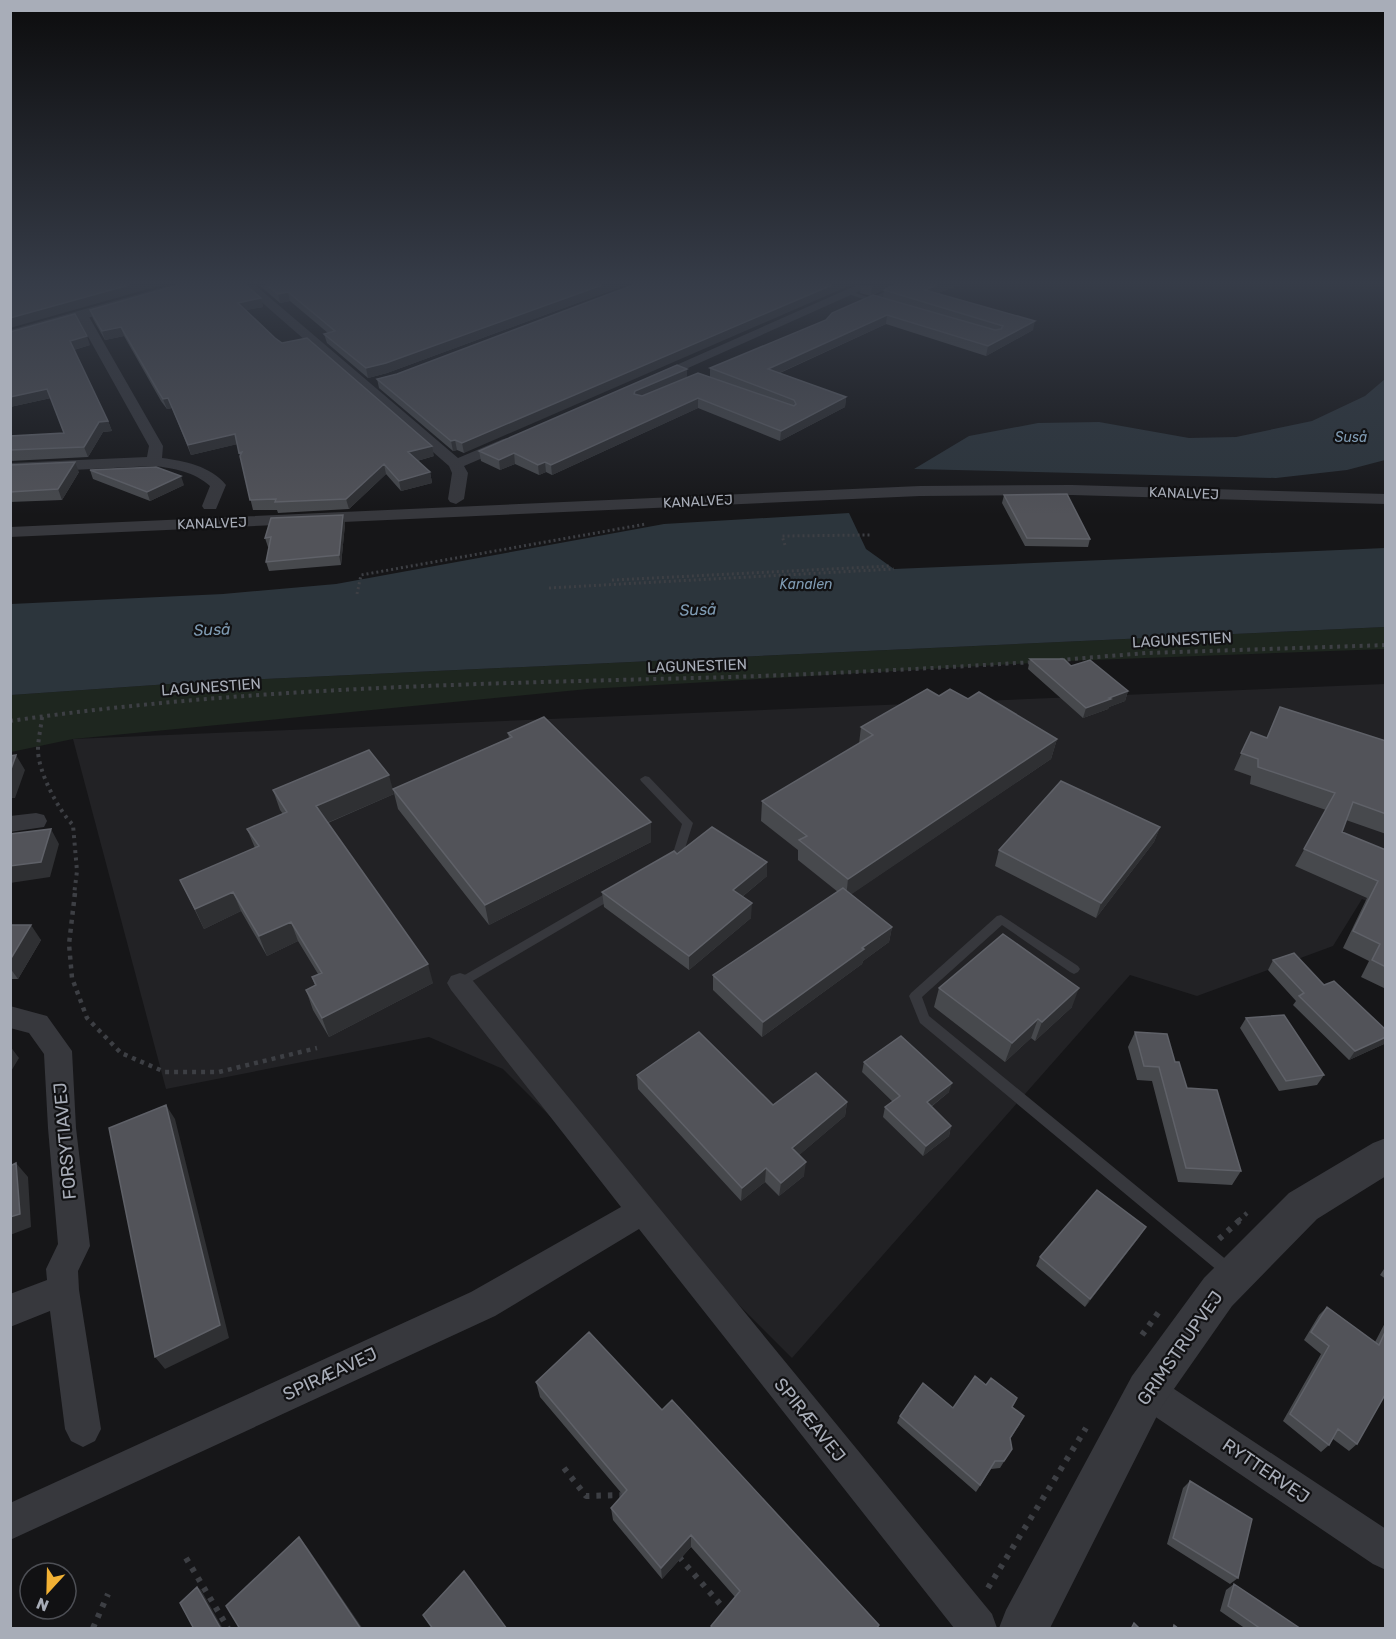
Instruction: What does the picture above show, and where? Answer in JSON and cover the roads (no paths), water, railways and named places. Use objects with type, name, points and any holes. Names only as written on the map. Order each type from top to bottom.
[{"type":"street","points":[[108,361],[156,446],[154,461]]},
{"type":"street","points":[[337,361],[456,464],[460,473],[456,499]]},
{"type":"street","points":[[642,383],[699,361]]},
{"type":"street","points":[[365,386],[384,380]]},
{"type":"street","points":[[456,464],[522,436]]},
{"type":"street","points":[[10,468],[154,461],[174,464],[213,478],[218,485],[210,506]]},
{"type":"street","name":"KANALVEJ","points":[[10,532],[920,491],[1072,490],[1386,499]]},
{"type":"street","points":[[10,824],[36,821]]},
{"type":"street","name":"SPIRÆAVEJ","points":[[460,983],[978,1629]]},
{"type":"street","name":"FORSYTIAVEJ","points":[[10,1017],[38,1024],[58,1051],[62,1128],[74,1246],[62,1269],[63,1290],[82,1429]]},
{"type":"street","name":"GRIMSTRUPVEJ","points":[[1024,1629],[1147,1391],[1218,1292],[1303,1206],[1386,1155]]},
{"type":"street","name":"SPIRÆAVEJ","points":[[10,1522],[483,1304],[642,1211]]},
{"type":"street","points":[[10,1311],[63,1290]]},
{"type":"street","name":"RYTTERVEJ","points":[[1147,1391],[1386,1551]]},
{"type":"lane","points":[[645,779],[688,823],[678,855],[658,866]]},
{"type":"lane","points":[[460,983],[628,884]]},
{"type":"lane","points":[[1074,969],[1002,919],[915,996],[924,1019],[1198,1243],[1234,1276]]},
{"type":"water","name":"Suså","points":[[1385,379],[1385,460],[1347,470],[1276,478],[914,469],[969,436],[1038,423],[1099,422],[1189,438],[1236,437],[1312,421],[1365,396]]},
{"type":"water","name":"Kanalen","points":[[849,513],[866,549],[894,569],[1385,548],[1385,627],[198,682],[11,695],[11,604],[223,594],[336,584],[664,524]]}]
